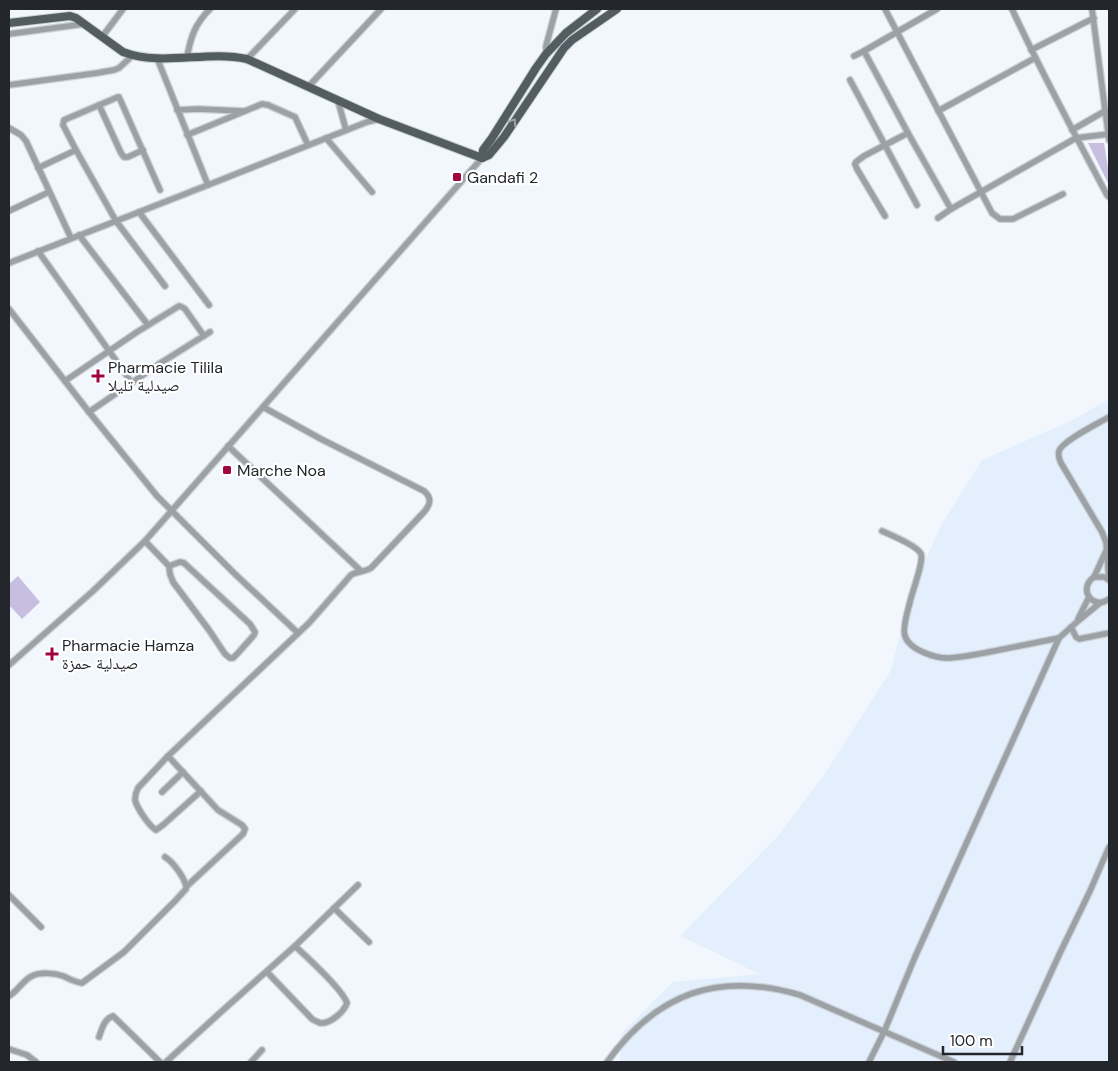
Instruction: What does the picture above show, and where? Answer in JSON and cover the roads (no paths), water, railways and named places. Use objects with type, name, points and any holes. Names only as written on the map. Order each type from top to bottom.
[{"type":"main road","points":[[482,158],[483,150],[546,54],[566,33],[598,9]]},
{"type":"main road","points":[[482,158],[489,154],[504,137],[564,48],[572,40],[617,9]]},
{"type":"main road","points":[[9,23],[71,13],[123,52],[132,56],[140,58],[231,57],[247,59],[379,119],[482,158]]},
{"type":"street","points":[[102,37],[123,9]]},
{"type":"street","points":[[187,58],[189,43],[195,26],[210,9]]},
{"type":"street","points":[[247,59],[295,9]]},
{"type":"street","points":[[308,87],[381,9]]},
{"type":"street","points":[[546,54],[556,9]]},
{"type":"street","points":[[885,9],[992,213],[1000,219],[1013,219],[1063,194]]},
{"type":"street","points":[[854,56],[937,9]]},
{"type":"street","points":[[1012,9],[1076,138],[1109,198]]},
{"type":"street","points":[[938,218],[1076,138],[1109,136],[1092,9]]},
{"type":"street","points":[[1031,50],[1094,18]]},
{"type":"street","points":[[9,34],[84,24]]},
{"type":"street","points":[[864,51],[951,209]]},
{"type":"street","points":[[9,85],[114,70],[132,56]]},
{"type":"street","points":[[157,58],[208,186]]},
{"type":"street","points":[[938,111],[1035,58]]},
{"type":"street","points":[[850,80],[917,205]]},
{"type":"street","points":[[160,190],[120,98],[118,97],[63,121],[63,125],[76,150],[116,220],[165,286]]},
{"type":"street","points":[[338,100],[346,130]]},
{"type":"street","points":[[187,135],[262,104],[294,116],[308,145]]},
{"type":"street","points":[[99,105],[124,157],[143,150]]},
{"type":"street","points":[[177,110],[245,111]]},
{"type":"street","points":[[1072,130],[1105,111]]},
{"type":"street","points":[[9,263],[346,130],[379,119]]},
{"type":"street","points":[[9,128],[23,137],[71,238]]},
{"type":"street","points":[[885,216],[855,164],[859,159],[908,133]]},
{"type":"street","points":[[326,138],[372,192]]},
{"type":"street","points":[[38,168],[76,150]]},
{"type":"street","points":[[9,665],[94,592],[145,541],[482,158]]},
{"type":"street","points":[[9,211],[49,192]]},
{"type":"street","points":[[139,212],[209,305]]},
{"type":"street","points":[[79,235],[148,325]]},
{"type":"street","points":[[38,251],[132,383]]},
{"type":"street","points":[[65,381],[176,307],[181,306],[185,309],[204,336]]},
{"type":"street","points":[[9,309],[157,496],[234,574],[298,633]]},
{"type":"street","points":[[89,412],[210,332]]},
{"type":"street","points":[[201,791],[158,830],[154,830],[151,827],[135,798],[141,784],[168,756],[298,633],[351,575],[371,568],[424,512],[430,502],[428,495],[424,491],[263,407]]},
{"type":"street","points":[[1094,577],[1101,576],[1109,580],[1106,542],[1058,456],[1059,451],[1069,441],[1109,417]]},
{"type":"street","points":[[228,446],[361,571]]},
{"type":"street","points":[[882,531],[916,548],[921,555],[921,564],[910,601],[904,632],[907,641],[911,645],[933,656],[949,658],[1059,638]]},
{"type":"street","points":[[145,541],[169,566],[172,582],[226,654],[230,658],[235,657],[254,635],[253,628],[184,563],[180,562],[169,566]]},
{"type":"street","points":[[1104,603],[1093,601],[1089,597],[1087,587],[1089,581],[1094,577],[1106,550]]},
{"type":"street","points":[[1078,621],[1089,597]]},
{"type":"street","points":[[869,1062],[1059,638],[1078,621],[1109,599]]},
{"type":"street","points":[[1071,627],[1079,639],[1109,633]]},
{"type":"street","points":[[9,996],[33,975],[42,973],[61,975],[74,982],[82,983],[132,945],[179,897],[187,886],[245,832],[244,827],[218,810],[168,756]]},
{"type":"street","points":[[162,792],[183,772]]},
{"type":"street","points":[[1010,1062],[1109,847]]},
{"type":"street","points":[[165,858],[173,865],[187,886]]},
{"type":"street","points":[[166,1062],[267,972],[358,885]]},
{"type":"street","points":[[9,895],[40,927]]},
{"type":"street","points":[[334,908],[368,942]]},
{"type":"street","points":[[267,972],[316,1021],[326,1022],[344,1010],[347,1003],[344,996],[295,946]]},
{"type":"street","points":[[607,1062],[630,1035],[649,1017],[665,1006],[695,992],[729,985],[759,986],[780,989],[800,995],[954,1062]]},
{"type":"street","points":[[99,1037],[105,1022],[113,1016],[160,1062]]},
{"type":"street","points":[[9,1049],[27,1055],[36,1062]]},
{"type":"street","points":[[251,1062],[262,1050]]},
{"type":"place","name":"Gandafi 2","points":[[457,177]]},
{"type":"place","name":"Pharmacie Tilila صيدلية تليلا","points":[[98,376]]},
{"type":"place","name":"Marche Noa","points":[[227,470]]},
{"type":"place","name":"Pharmacie Hamza صيدلية حمزة","points":[[52,654]]}]
